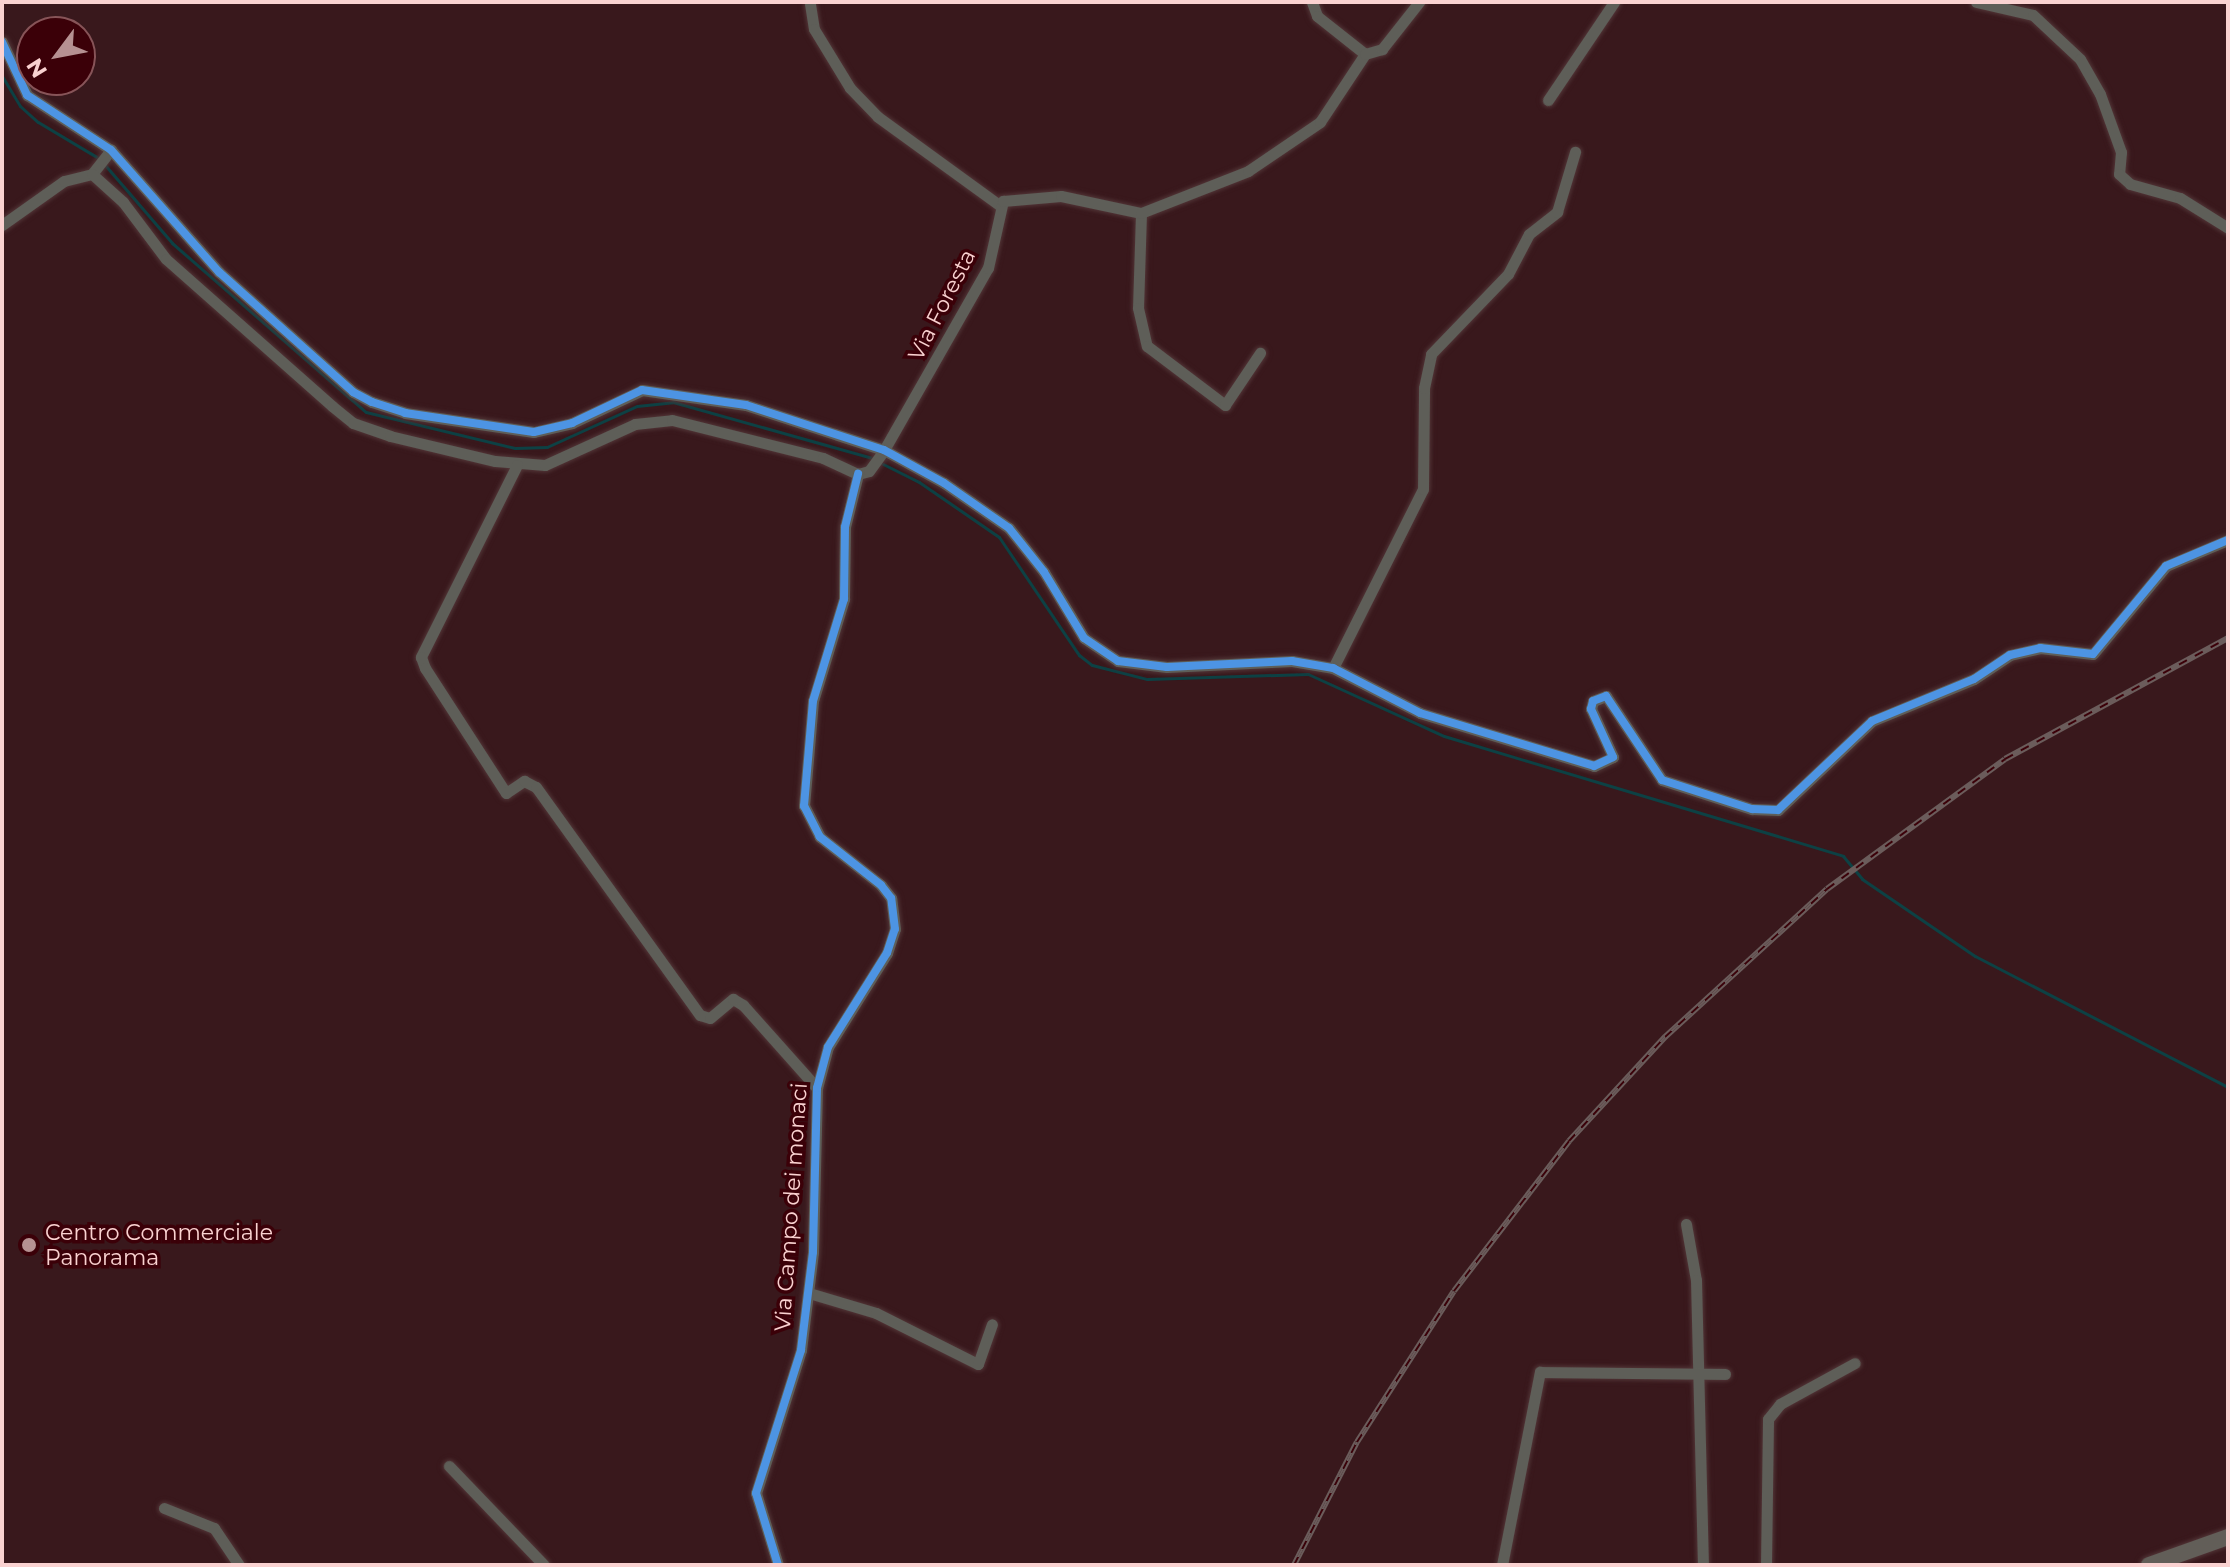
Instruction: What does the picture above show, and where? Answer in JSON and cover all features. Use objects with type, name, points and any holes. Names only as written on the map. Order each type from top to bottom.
[{"type":"street","points":[[1312,2],[1317,16],[1365,54]]},
{"type":"street","points":[[810,4],[814,29],[850,88],[878,117],[999,205],[1061,196],[1141,213],[1248,171],[1320,122],[1365,54],[1382,49],[1419,2]]},
{"type":"street","points":[[1548,100],[1614,2]]},
{"type":"street","points":[[1976,2],[2033,15],[2080,59],[2100,94],[2121,152],[2119,174],[2130,184],[2180,198],[2228,228]]},
{"type":"street","points":[[2,42],[27,95],[110,152],[219,272],[353,392],[372,402],[405,413],[534,432],[572,423],[642,390],[695,394],[882,452],[1009,528],[1044,572],[1084,638],[1109,658],[1146,666],[1292,661],[1333,668],[1420,713],[1594,766],[1613,757],[1591,709],[1593,701],[1606,696],[1662,780],[1769,813],[1778,810],[1858,731],[1882,717],[1974,679],[2010,655],[2040,648],[2093,654],[2166,566],[2228,540]]},
{"type":"street","points":[[2,225],[64,181],[94,171],[110,152]]},
{"type":"street","points":[[1333,668],[1423,489],[1424,388],[1431,354],[1508,274],[1529,234],[1557,212],[1575,152]]},
{"type":"street","points":[[94,171],[123,202],[166,259],[353,423],[517,465],[565,458],[651,419],[769,442],[864,472]]},
{"type":"street","name":"Via Foresta","points":[[864,472],[882,452],[988,268],[999,205]]},
{"type":"street","points":[[1141,213],[1138,308],[1147,346],[1225,405],[1260,353]]},
{"type":"street","points":[[517,465],[421,657],[425,668],[506,793],[524,781],[536,787],[700,1015],[710,1018],[733,999],[743,1005],[817,1088]]},
{"type":"street","name":"Via Campo dei monaci","points":[[778,1565],[756,1493],[801,1350],[809,1293],[817,1088],[828,1047],[887,953],[895,929],[891,898],[881,885],[820,837],[804,806],[813,701],[844,599],[845,527],[864,472]]},
{"type":"street","points":[[1686,1224],[1696,1280],[1703,1565]]},
{"type":"street","points":[[809,1293],[876,1313],[978,1364],[992,1324]]},
{"type":"street","points":[[1766,1565],[1768,1419],[1780,1404],[1855,1363]]},
{"type":"street","points":[[1502,1565],[1540,1372],[1725,1374]]},
{"type":"street","points":[[449,1466],[544,1565]]},
{"type":"street","points":[[164,1508],[214,1528],[239,1565]]},
{"type":"street","points":[[2149,1565],[2228,1537]]},
{"type":"waterway","points":[[2,76],[20,106],[38,122],[100,159]]},
{"type":"waterway","points":[[105,165],[172,243],[366,412],[515,448],[547,447],[637,406],[673,402],[872,458]]},
{"type":"waterway","points":[[879,462],[919,482],[999,537],[1079,655],[1092,665],[1147,679],[1308,674],[1444,736],[1843,856],[1862,879],[1975,956],[2228,1087]]},
{"type":"railway","points":[[1294,1565],[1357,1442],[1454,1291],[1569,1141],[1665,1037],[1827,889],[2005,759],[2228,638]]},
{"type":"cycle path","points":[[2,42],[27,95],[111,150],[219,272],[353,392],[372,402],[405,413],[534,432],[572,423],[642,390],[746,405],[884,450],[944,483],[1009,528],[1044,572],[1084,638],[1118,661],[1167,667],[1292,661],[1333,668],[1420,713],[1594,766],[1613,757],[1591,709],[1593,701],[1606,696],[1662,780],[1752,809],[1778,810],[1872,721],[1974,679],[2010,655],[2040,648],[2093,654],[2166,566],[2228,540]]},
{"type":"cycle path","points":[[778,1565],[756,1493],[801,1350],[813,1252],[817,1088],[828,1047],[887,953],[895,929],[891,898],[881,885],[820,837],[804,806],[813,701],[844,599],[845,527],[858,474]]},
{"type":"place","name":"Centro Commerciale Panorama","points":[[29,1245]]}]
